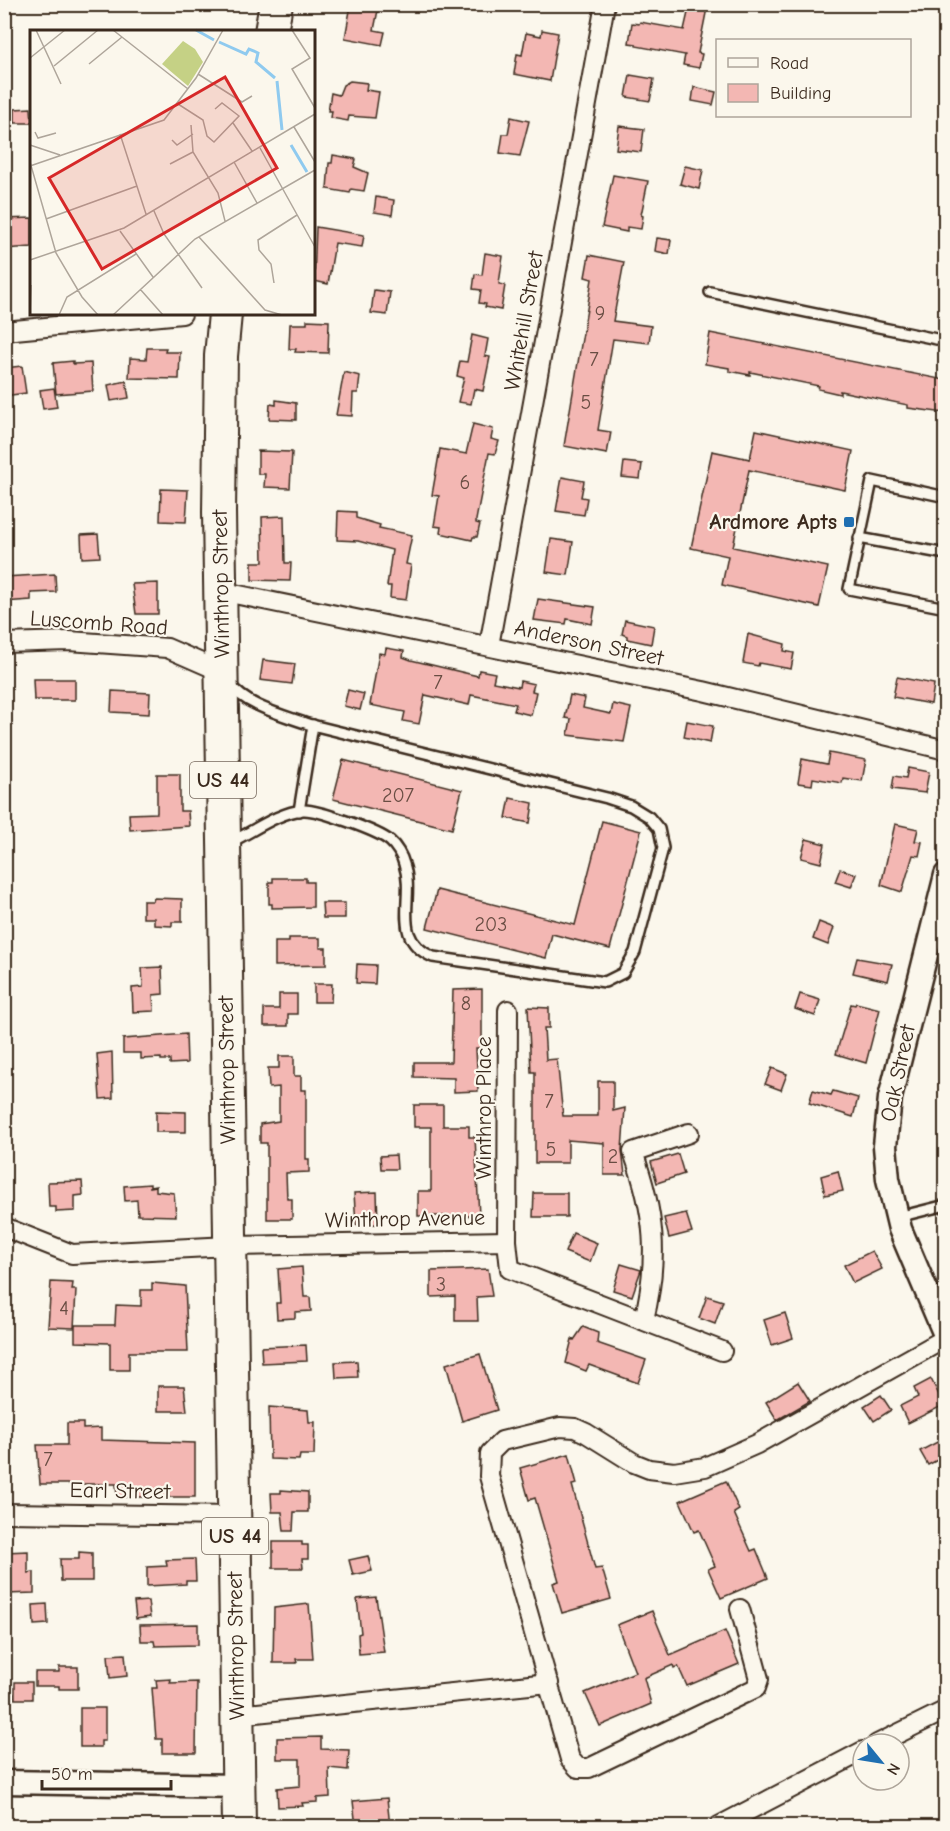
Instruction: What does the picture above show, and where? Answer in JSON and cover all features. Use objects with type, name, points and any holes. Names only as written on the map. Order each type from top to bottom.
[{"type":"highway","points":[[271,30],[276,4]]},
{"type":"highway","name":"Winthrop Street","points":[[225,315],[221,356],[220,591],[239,1827]]},
{"type":"street","name":"Whitehill Street","points":[[489,646],[605,4]]},
{"type":"street","points":[[4,331],[172,315]]},
{"type":"street","name":"Anderson Street","points":[[220,591],[703,691],[945,750]]},
{"type":"street","name":"Luscomb Road","points":[[4,643],[69,641],[167,648],[222,672]]},
{"type":"street","name":"Oak Street","points":[[945,875],[942,907],[887,1114],[886,1162],[896,1217],[945,1337]]},
{"type":"street","name":"Winthrop Place","points":[[507,1242],[508,1010]]},
{"type":"street","points":[[644,1320],[652,1287],[654,1254],[645,1184],[633,1152],[689,1133]]},
{"type":"street","name":"Winthrop Avenue","points":[[4,1227],[72,1254],[229,1246],[507,1242],[510,1269],[722,1350]]},
{"type":"street","points":[[740,1609],[759,1679],[756,1688],[589,1768],[578,1768],[570,1759],[489,1476],[490,1453],[497,1444],[560,1427],[575,1428],[649,1469],[675,1472],[705,1467],[757,1444],[945,1337]]},
{"type":"street","name":"Earl Street","points":[[4,1513],[235,1516]]},
{"type":"street","points":[[237,1715],[549,1683]]},
{"type":"street","points":[[901,1732],[945,1710]]},
{"type":"street","points":[[719,1827],[851,1757]]},
{"type":"street","points":[[4,1782],[238,1786]]},
{"type":"lane","points":[[710,292],[945,341]]},
{"type":"lane","points":[[945,497],[872,482],[849,589],[945,608]]},
{"type":"lane","points":[[859,538],[945,554]]},
{"type":"lane","points":[[222,672],[235,692],[262,707],[313,725],[608,798],[632,806],[655,822],[663,848],[635,952],[628,967],[611,981],[591,982],[433,957],[421,952],[409,936],[405,865],[392,843],[366,828],[308,811],[299,811],[224,846]]},
{"type":"lane","points":[[299,811],[313,725]]},
{"type":"lane","points":[[896,1217],[945,1205]]},
{"type":"building","points":[[690,4],[707,8],[698,53],[702,54],[699,68],[683,65],[685,55],[629,43],[632,23],[639,24],[640,22],[684,30]]},
{"type":"building","points":[[351,5],[378,10],[374,30],[385,32],[382,45],[345,38]]},
{"type":"building","points":[[542,30],[558,33],[550,81],[514,74],[517,54],[522,55],[526,33],[541,36]]},
{"type":"building","points":[[630,75],[654,79],[650,101],[626,97]]},
{"type":"building","points":[[350,81],[367,83],[366,90],[379,92],[375,118],[349,116],[348,121],[331,118],[332,111],[328,111],[331,93],[339,95],[343,85]]},
{"type":"building","points":[[694,87],[716,92],[713,105],[692,101]]},
{"type":"building","points":[[30,108],[30,123],[15,123],[15,109]]},
{"type":"building","points":[[511,117],[529,121],[520,156],[500,153],[503,134],[508,134]]},
{"type":"building","points":[[619,126],[644,129],[641,152],[616,149]]},
{"type":"building","points":[[333,155],[356,159],[354,167],[368,173],[364,191],[351,189],[350,193],[327,189],[329,163],[332,163]]},
{"type":"building","points":[[685,166],[703,170],[699,189],[680,184]]},
{"type":"building","points":[[613,175],[648,181],[641,215],[643,216],[641,229],[627,227],[627,232],[602,227]]},
{"type":"building","points":[[376,197],[394,200],[392,215],[374,212]]},
{"type":"building","points":[[30,218],[30,247],[4,249],[4,219]]},
{"type":"building","points":[[316,227],[364,235],[362,247],[335,243],[328,284],[315,281]]},
{"type":"building","points":[[657,238],[671,240],[669,254],[655,251]]},
{"type":"building","points":[[485,253],[503,256],[499,284],[505,285],[501,310],[485,307],[486,304],[479,303],[481,290],[473,289],[475,274],[482,275]]},
{"type":"building","points":[[589,255],[624,262],[613,321],[651,326],[649,343],[613,339],[598,430],[611,432],[607,454],[564,446],[592,279],[585,277]]},
{"type":"building","points":[[374,290],[390,292],[387,315],[371,313]]},
{"type":"building","points":[[307,320],[329,321],[328,353],[295,352],[296,349],[289,349],[290,324],[307,324]]},
{"type":"building","points":[[710,333],[945,380],[945,413],[908,408],[908,405],[840,391],[840,394],[818,389],[819,386],[750,372],[750,375],[729,371],[729,368],[705,364]]},
{"type":"building","points":[[472,335],[488,339],[485,356],[490,357],[483,391],[474,389],[471,404],[458,402],[464,378],[457,376],[460,361],[467,362]]},
{"type":"building","points":[[147,348],[166,348],[165,352],[180,352],[179,379],[129,378],[130,358],[146,359]]},
{"type":"building","points":[[73,361],[73,364],[91,363],[93,391],[56,394],[53,363]]},
{"type":"building","points":[[22,366],[26,393],[4,396],[4,368]]},
{"type":"building","points":[[344,372],[360,376],[358,393],[353,393],[352,416],[336,415]]},
{"type":"building","points":[[126,381],[129,398],[111,401],[108,385]]},
{"type":"building","points":[[54,388],[57,407],[43,409],[40,390]]},
{"type":"building","points":[[276,400],[296,403],[296,420],[269,419],[270,404],[276,405]]},
{"type":"building","points":[[473,424],[493,429],[491,439],[499,441],[495,454],[489,453],[476,520],[476,523],[480,524],[477,537],[473,537],[472,540],[440,533],[441,527],[434,526],[439,496],[432,495],[440,449],[466,454]]},
{"type":"building","points":[[756,430],[853,451],[845,490],[749,470],[733,547],[828,567],[819,607],[722,585],[728,556],[691,548],[712,451],[750,459]]},
{"type":"building","points":[[258,451],[292,452],[290,488],[264,487],[265,474],[258,474]]},
{"type":"building","points":[[624,462],[642,464],[640,479],[622,477]]},
{"type":"building","points":[[562,477],[584,481],[581,497],[587,498],[584,515],[556,511]]},
{"type":"building","points":[[161,489],[188,490],[186,522],[160,521]]},
{"type":"building","points":[[338,511],[356,512],[356,518],[380,525],[379,528],[412,535],[406,564],[411,565],[406,600],[390,598],[391,586],[387,586],[392,550],[358,541],[337,540]]},
{"type":"building","points":[[284,516],[285,563],[291,563],[290,581],[252,580],[252,562],[263,562],[262,517]]},
{"type":"building","points":[[98,534],[100,557],[82,558],[81,535]]},
{"type":"building","points":[[551,539],[573,542],[568,575],[546,572]]},
{"type":"building","points":[[55,574],[56,592],[31,593],[31,600],[4,602],[4,577]]},
{"type":"building","points":[[158,583],[158,614],[136,614],[132,584]]},
{"type":"building","points":[[538,599],[595,607],[592,624],[567,619],[566,624],[534,620]]},
{"type":"building","points":[[625,620],[654,626],[651,644],[627,639],[627,636],[622,634]]},
{"type":"building","points":[[748,634],[785,644],[784,651],[794,653],[791,669],[759,663],[758,666],[743,663]]},
{"type":"building","points":[[386,648],[404,651],[403,657],[411,660],[478,676],[479,670],[495,673],[493,682],[519,687],[520,681],[534,684],[532,691],[536,692],[531,715],[514,711],[516,704],[471,695],[469,705],[425,695],[419,724],[403,721],[405,712],[370,705],[379,653],[385,654]]},
{"type":"building","points":[[263,660],[295,664],[292,684],[260,680]]},
{"type":"building","points":[[897,677],[934,684],[931,704],[893,697]]},
{"type":"building","points":[[33,679],[75,679],[75,700],[34,700]]},
{"type":"building","points":[[348,690],[364,694],[360,710],[344,706]]},
{"type":"building","points":[[112,691],[150,693],[149,714],[111,712]]},
{"type":"building","points":[[570,695],[585,698],[583,708],[611,714],[613,704],[631,708],[624,742],[568,735],[571,719],[565,718]]},
{"type":"building","points":[[687,721],[713,726],[710,743],[684,737]]},
{"type":"building","points":[[829,753],[866,760],[862,781],[843,778],[842,783],[813,778],[812,785],[798,783],[802,759],[827,764]]},
{"type":"building","points":[[343,760],[462,790],[452,829],[333,799]]},
{"type":"building","points":[[908,768],[929,772],[925,793],[892,789],[894,776],[906,778]]},
{"type":"building","points":[[157,774],[180,774],[180,811],[188,811],[189,826],[130,830],[129,814],[157,813]]},
{"type":"building","points":[[510,798],[533,803],[530,823],[506,818]]},
{"type":"building","points":[[602,821],[641,831],[610,949],[552,934],[546,958],[427,928],[437,890],[575,925]]},
{"type":"building","points":[[895,824],[918,829],[915,841],[922,842],[919,856],[913,855],[902,892],[881,885]]},
{"type":"building","points":[[806,839],[825,844],[821,863],[801,858]]},
{"type":"building","points":[[840,869],[856,874],[851,887],[835,882]]},
{"type":"building","points":[[273,878],[306,878],[306,882],[313,882],[313,907],[272,908],[272,904],[269,904],[269,882],[273,882]]},
{"type":"building","points":[[154,898],[182,899],[182,922],[172,922],[172,926],[154,925],[154,918],[143,918],[143,901],[153,901]]},
{"type":"building","points":[[322,903],[345,903],[345,918],[323,918]]},
{"type":"building","points":[[819,922],[834,928],[828,945],[813,939]]},
{"type":"building","points":[[289,938],[320,938],[320,948],[326,948],[326,965],[275,966],[275,942],[289,942]]},
{"type":"building","points":[[857,958],[892,964],[888,981],[853,973]]},
{"type":"building","points":[[357,964],[376,965],[375,984],[356,983]]},
{"type":"building","points":[[162,967],[163,994],[153,995],[154,1011],[133,1012],[132,988],[143,987],[142,968]]},
{"type":"building","points":[[314,984],[332,984],[331,1002],[314,1002]]},
{"type":"building","points":[[482,989],[482,1048],[476,1048],[478,1091],[454,1092],[454,1078],[414,1077],[414,1062],[451,1062],[453,990]]},
{"type":"building","points":[[279,994],[297,994],[297,1014],[288,1014],[288,1026],[264,1026],[264,1009],[279,1009]]},
{"type":"building","points":[[800,994],[820,1000],[815,1016],[795,1009]]},
{"type":"building","points":[[856,1003],[880,1009],[866,1063],[836,1054],[851,1004]]},
{"type":"building","points":[[528,1007],[549,1008],[549,1028],[544,1028],[546,1060],[557,1059],[563,1116],[598,1116],[598,1081],[613,1081],[613,1111],[625,1108],[622,1150],[625,1175],[604,1175],[604,1143],[568,1140],[568,1163],[535,1163],[535,1072],[531,1072]]},
{"type":"building","points":[[186,1034],[187,1063],[170,1064],[170,1060],[161,1060],[161,1058],[141,1059],[141,1053],[123,1053],[123,1039]]},
{"type":"building","points":[[112,1052],[113,1098],[100,1099],[97,1054]]},
{"type":"building","points":[[279,1056],[294,1056],[294,1076],[301,1076],[301,1090],[306,1090],[306,1159],[309,1159],[309,1172],[286,1173],[287,1199],[292,1199],[292,1219],[267,1219],[267,1143],[260,1143],[260,1124],[279,1121],[279,1087],[269,1088],[268,1068],[279,1068]]},
{"type":"building","points":[[772,1068],[787,1074],[781,1090],[765,1084]]},
{"type":"building","points":[[813,1090],[831,1095],[833,1091],[858,1098],[853,1117],[809,1103]]},
{"type":"building","points":[[414,1105],[443,1105],[443,1126],[469,1126],[469,1137],[475,1137],[479,1216],[418,1216],[418,1191],[431,1191],[431,1127],[414,1127]]},
{"type":"building","points":[[156,1111],[186,1112],[186,1132],[156,1132]]},
{"type":"building","points":[[678,1154],[684,1174],[657,1183],[651,1162]]},
{"type":"building","points":[[396,1155],[397,1169],[381,1169],[380,1156]]},
{"type":"building","points":[[838,1171],[843,1191],[825,1195],[821,1176]]},
{"type":"building","points":[[82,1181],[83,1195],[75,1196],[75,1211],[56,1212],[56,1207],[49,1207],[48,1182]]},
{"type":"building","points":[[150,1184],[150,1187],[156,1186],[156,1191],[174,1193],[176,1216],[138,1215],[137,1200],[125,1201],[124,1186]]},
{"type":"building","points":[[377,1192],[378,1224],[356,1225],[354,1193]]},
{"type":"building","points":[[534,1193],[567,1193],[567,1217],[533,1217]]},
{"type":"building","points":[[686,1213],[692,1232],[669,1238],[664,1218]]},
{"type":"building","points":[[573,1233],[597,1243],[590,1262],[565,1252]]},
{"type":"building","points":[[872,1251],[882,1269],[853,1283],[844,1265]]},
{"type":"building","points":[[621,1264],[641,1270],[632,1296],[613,1290]]},
{"type":"building","points":[[302,1267],[304,1297],[310,1297],[311,1311],[295,1312],[295,1318],[277,1319],[276,1303],[280,1303],[278,1269]]},
{"type":"building","points":[[488,1269],[492,1296],[477,1297],[478,1321],[455,1321],[455,1296],[431,1297],[431,1271]]},
{"type":"building","points":[[51,1282],[73,1283],[72,1290],[76,1290],[74,1328],[48,1327]]},
{"type":"building","points":[[152,1283],[185,1286],[188,1352],[129,1352],[129,1370],[110,1370],[110,1343],[75,1342],[75,1325],[115,1325],[116,1305],[141,1306],[141,1290],[152,1290]]},
{"type":"building","points":[[707,1296],[723,1301],[715,1324],[699,1318]]},
{"type":"building","points":[[785,1313],[793,1338],[772,1345],[764,1320]]},
{"type":"building","points":[[583,1327],[598,1333],[597,1343],[646,1360],[638,1383],[589,1365],[586,1371],[566,1363],[572,1339],[574,1340]]},
{"type":"building","points":[[306,1345],[307,1361],[262,1363],[261,1347]]},
{"type":"building","points":[[480,1354],[497,1410],[462,1421],[446,1364]]},
{"type":"building","points":[[357,1361],[358,1377],[336,1378],[335,1362]]},
{"type":"building","points":[[931,1379],[944,1405],[908,1423],[900,1406],[918,1397],[914,1388]]},
{"type":"building","points":[[798,1382],[810,1401],[777,1420],[766,1402]]},
{"type":"building","points":[[158,1386],[184,1386],[187,1411],[158,1411]]},
{"type":"building","points":[[881,1395],[891,1410],[874,1421],[864,1406]]},
{"type":"building","points":[[269,1407],[308,1410],[309,1422],[315,1422],[314,1455],[300,1455],[299,1460],[270,1459]]},
{"type":"building","points":[[67,1423],[83,1423],[83,1429],[101,1428],[101,1440],[195,1443],[195,1497],[117,1497],[116,1484],[40,1484],[37,1445],[67,1445]]},
{"type":"building","points":[[945,1438],[945,1456],[928,1465],[920,1451]]},
{"type":"building","points":[[569,1454],[577,1484],[572,1485],[595,1569],[602,1568],[611,1599],[562,1613],[553,1583],[559,1581],[535,1498],[529,1500],[520,1468]]},
{"type":"building","points":[[726,1481],[739,1510],[734,1513],[751,1551],[756,1549],[768,1578],[721,1598],[708,1569],[715,1566],[699,1530],[694,1532],[680,1501]]},
{"type":"building","points":[[281,1490],[308,1492],[308,1512],[294,1512],[293,1531],[284,1531],[282,1512],[272,1512],[271,1493],[281,1493]]},
{"type":"building","points":[[273,1542],[302,1542],[302,1545],[308,1545],[308,1559],[302,1559],[303,1568],[273,1568]]},
{"type":"building","points":[[28,1551],[28,1573],[34,1572],[34,1593],[6,1594],[5,1552]]},
{"type":"building","points":[[79,1552],[92,1553],[92,1581],[61,1581],[60,1559],[79,1559]]},
{"type":"building","points":[[368,1556],[372,1571],[353,1575],[349,1560]]},
{"type":"building","points":[[195,1559],[196,1581],[186,1581],[186,1584],[147,1586],[147,1567],[167,1566],[166,1560]]},
{"type":"building","points":[[376,1597],[384,1652],[359,1654],[358,1634],[361,1633],[357,1599]]},
{"type":"building","points":[[148,1601],[150,1617],[136,1619],[134,1602]]},
{"type":"building","points":[[47,1604],[48,1624],[34,1625],[33,1605]]},
{"type":"building","points":[[309,1604],[313,1659],[296,1659],[297,1663],[273,1663],[274,1608]]},
{"type":"building","points":[[652,1611],[670,1655],[725,1631],[739,1664],[687,1686],[678,1666],[674,1668],[673,1665],[644,1678],[651,1704],[600,1726],[585,1693],[635,1672],[617,1625]]},
{"type":"building","points":[[198,1624],[198,1645],[155,1646],[154,1641],[141,1641],[140,1625]]},
{"type":"building","points":[[125,1654],[127,1676],[110,1678],[108,1655]]},
{"type":"building","points":[[59,1667],[78,1667],[78,1689],[35,1686],[35,1672],[59,1672]]},
{"type":"building","points":[[171,1679],[170,1683],[197,1682],[196,1753],[162,1753],[162,1739],[156,1739],[152,1688],[157,1688],[156,1680]]},
{"type":"building","points":[[15,1682],[32,1682],[32,1699],[15,1699]]},
{"type":"building","points":[[80,1708],[105,1708],[105,1741],[101,1741],[101,1747],[80,1747]]},
{"type":"building","points":[[321,1737],[321,1749],[349,1750],[348,1770],[329,1768],[330,1797],[317,1798],[317,1802],[302,1803],[303,1806],[278,1807],[277,1788],[300,1786],[300,1759],[277,1759],[277,1738]]},
{"type":"building","points":[[387,1798],[390,1827],[356,1827],[353,1801]]},
{"type":"place","name":"Ardmore Apts","points":[[849,522]]}]
